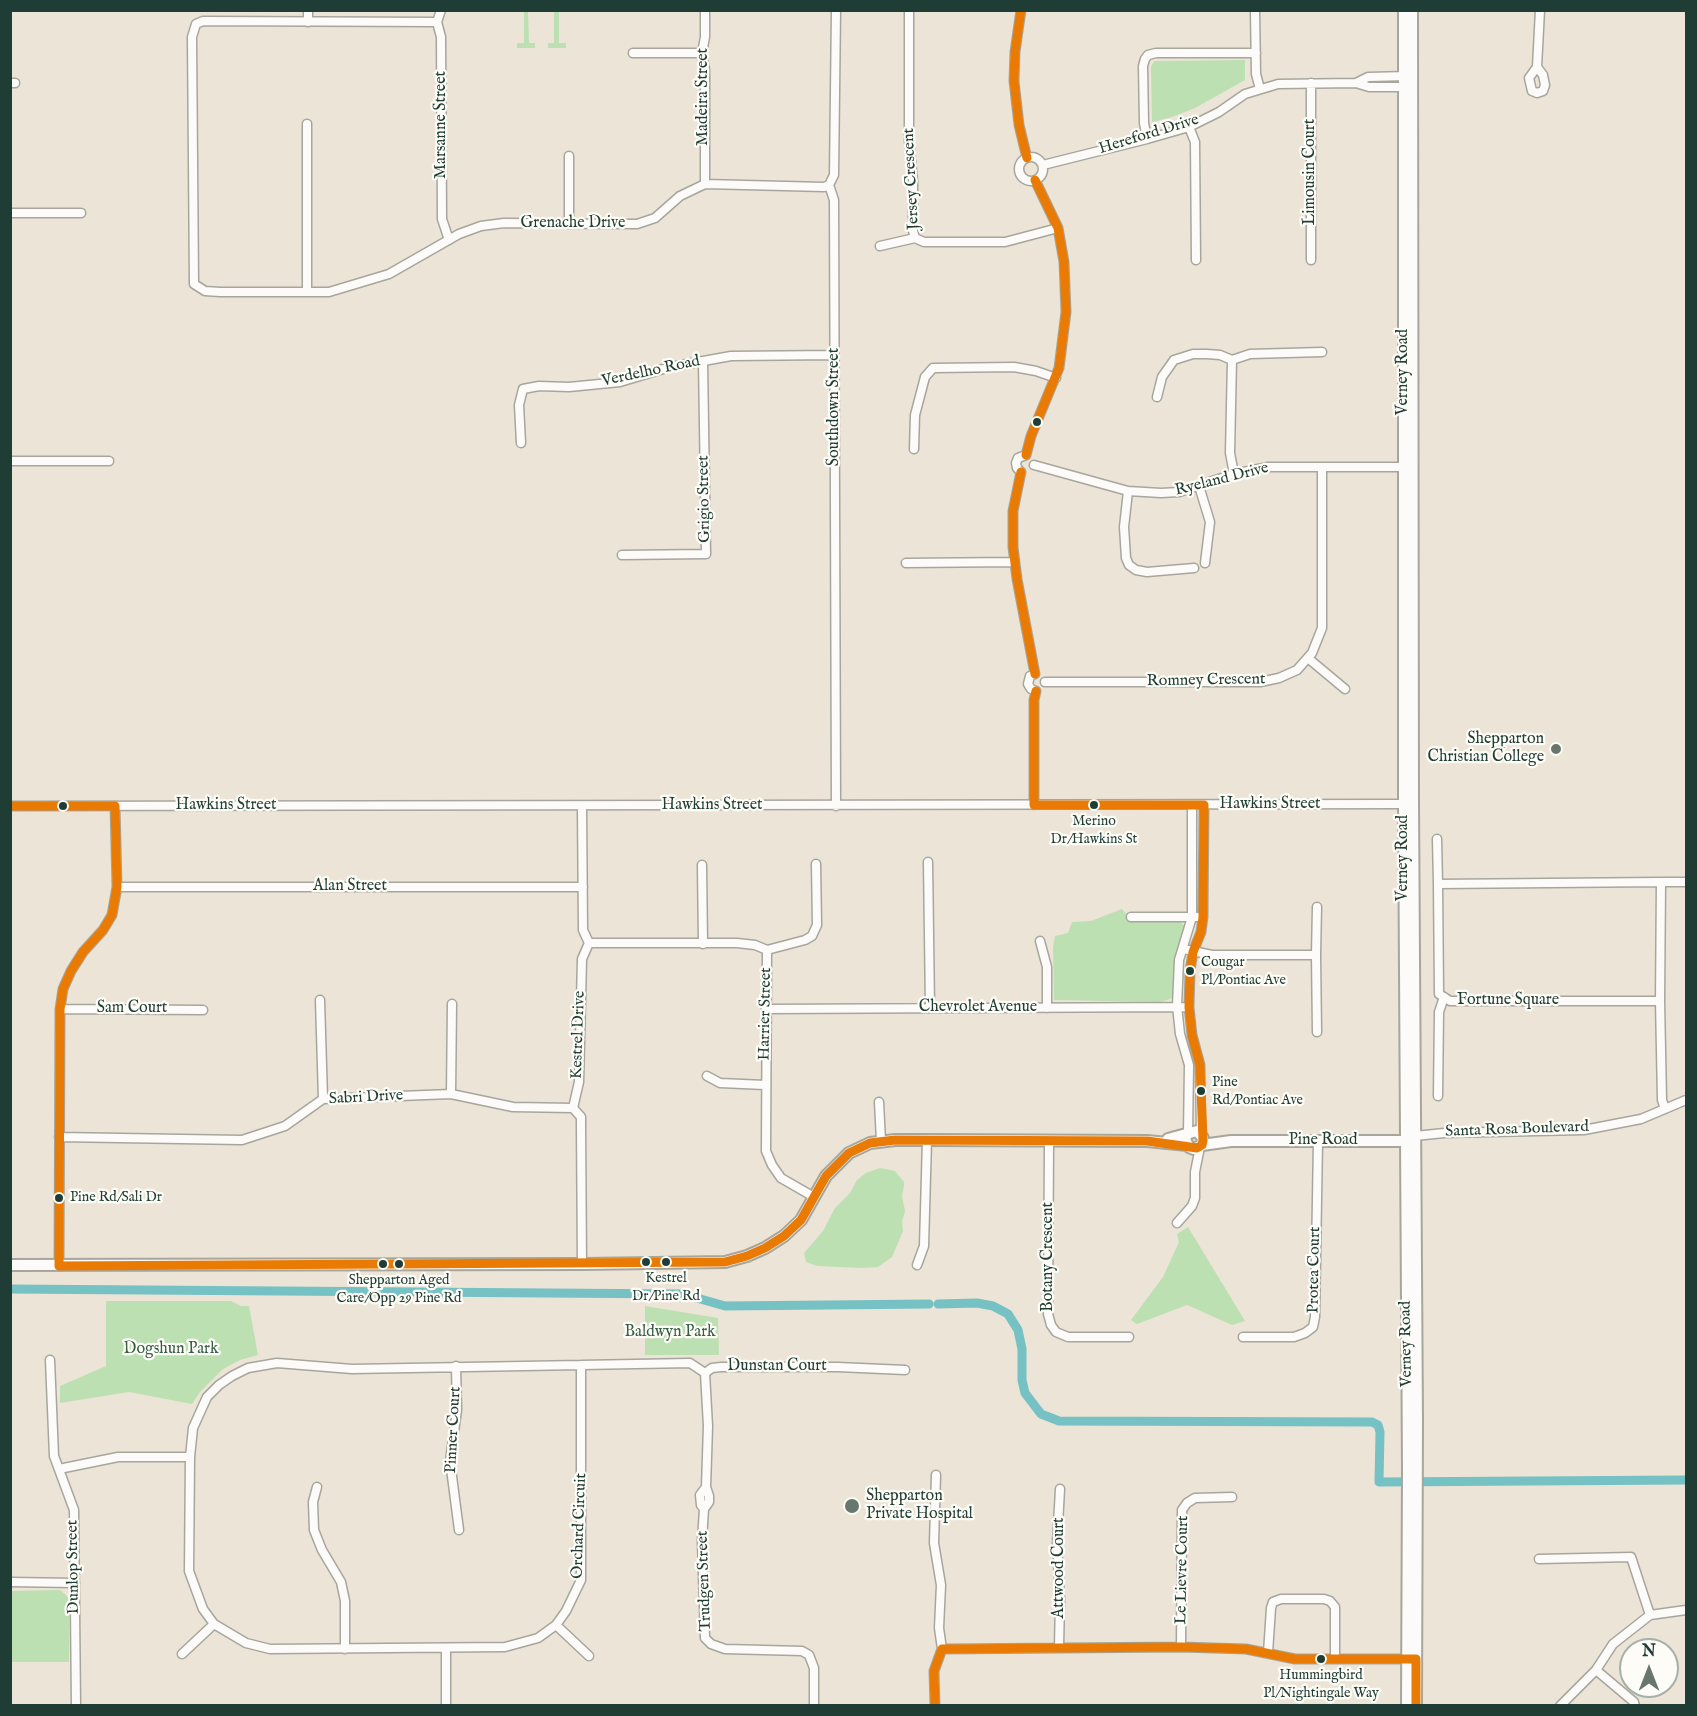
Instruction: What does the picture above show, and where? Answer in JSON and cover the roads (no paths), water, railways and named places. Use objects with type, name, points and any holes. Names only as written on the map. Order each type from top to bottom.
[{"type":"street","points":[[308,10],[308,22],[437,22]]},
{"type":"street","name":"Marsanne Street","points":[[441,10],[437,22],[441,38],[442,219],[449,240]]},
{"type":"street","name":"Madeira Street","points":[[705,10],[705,37],[702,53],[705,70],[705,184]]},
{"type":"street","name":"Southdown Street","points":[[836,10],[834,175],[829,185],[834,200],[836,806]]},
{"type":"street","name":"Jersey Crescent","points":[[909,10],[909,140],[915,238],[924,242],[999,243],[1058,228]]},
{"type":"street","points":[[1021,10],[1015,52],[1014,81],[1019,125],[1027,158]]},
{"type":"street","points":[[1256,10],[1256,74],[1260,89]]},
{"type":"street","name":"Verney Road","points":[[1404,10],[1407,82],[1408,804],[1413,1470],[1411,1659],[1407,1706]]},
{"type":"street","name":"Verney Road","points":[[1407,82],[1412,10]]},
{"type":"street","points":[[1537,67],[1540,10]]},
{"type":"street","name":"Grenache Drive","points":[[308,22],[203,21],[196,24],[192,38],[194,284],[205,291],[329,292],[389,274],[449,240],[481,226],[504,223],[637,224],[663,213],[680,196],[705,184],[824,187],[829,185]]},
{"type":"street","points":[[633,53],[702,53]]},
{"type":"street","points":[[1147,139],[1144,123],[1143,66],[1144,59],[1148,55],[1156,53],[1256,53]]},
{"type":"street","name":"Hereford Drive","points":[[1043,165],[1189,127],[1219,112],[1245,94],[1278,84],[1356,83],[1369,87],[1407,82]]},
{"type":"street","name":"Limousin Court","points":[[1311,84],[1311,260]]},
{"type":"street","points":[[307,124],[307,292]]},
{"type":"street","points":[[1189,127],[1195,142],[1196,260]]},
{"type":"street","points":[[569,156],[569,224]]},
{"type":"street","points":[[1027,158],[1038,159],[1043,165],[1043,172],[1035,180],[1024,178],[1020,171],[1021,163],[1027,158]]},
{"type":"street","points":[[1026,455],[1031,436],[1056,378],[1063,350],[1066,312],[1064,262],[1058,228],[1035,180]]},
{"type":"street","points":[[10,213],[81,213]]},
{"type":"street","points":[[880,246],[915,238]]},
{"type":"street","points":[[1157,397],[1167,368],[1180,356],[1220,355],[1232,360],[1250,354],[1322,352]]},
{"type":"street","name":"Verdelho Road","points":[[521,442],[519,405],[523,389],[539,386],[569,387],[620,382],[670,367],[731,356],[834,355]]},
{"type":"street","points":[[1232,360],[1230,453],[1234,474]]},
{"type":"street","name":"Grigio Street","points":[[622,555],[706,554],[703,361]]},
{"type":"street","points":[[914,449],[915,415],[925,377],[933,368],[1014,367],[1041,372],[1056,378]]},
{"type":"street","points":[[1026,455],[1033,459],[1034,465],[1029,472],[1021,472],[1016,463],[1018,458],[1026,455]]},
{"type":"street","points":[[10,461],[109,460]]},
{"type":"street","name":"Ryeland Drive","points":[[1034,465],[1128,490],[1161,493],[1179,492],[1234,474],[1268,467],[1409,467]]},
{"type":"street","points":[[1322,467],[1322,623],[1319,640],[1309,659],[1345,688]]},
{"type":"street","points":[[1021,472],[1013,511],[1014,562],[1035,674]]},
{"type":"street","points":[[1199,486],[1209,522],[1205,563]]},
{"type":"street","points":[[1128,490],[1124,527],[1126,558],[1129,566],[1147,572],[1194,568]]},
{"type":"street","points":[[906,563],[1014,562]]},
{"type":"street","name":"Romney Crescent","points":[[1045,682],[1260,682],[1279,678],[1297,670],[1309,659]]},
{"type":"street","points":[[1035,674],[1043,677],[1045,682],[1043,688],[1036,691],[1028,684],[1029,679],[1035,674]]},
{"type":"street","points":[[1034,805],[1034,700],[1036,691]]},
{"type":"street","name":"Hawkins Street","points":[[10,806],[1408,804]]},
{"type":"street","points":[[1178,1223],[1192,1206],[1195,1198],[1189,1065],[1180,1034],[1177,1006],[1178,967],[1192,917],[1192,805]]},
{"type":"street","points":[[1194,1140],[1200,1065],[1192,1035],[1189,1007],[1190,971],[1203,917],[1204,805]]},
{"type":"street","points":[[59,1266],[60,1009],[63,989],[71,971],[112,915],[117,887],[115,806]]},
{"type":"street","name":"Kestrel Drive","points":[[582,806],[582,930],[589,943],[582,959],[579,1082],[573,1108],[580,1117],[581,1125],[582,1264]]},
{"type":"street","name":"Fortune Square","points":[[1437,839],[1440,994],[1444,997],[1450,1001],[1660,1001]]},
{"type":"street","points":[[928,862],[930,1008]]},
{"type":"street","points":[[766,950],[812,936],[817,925],[816,864]]},
{"type":"street","points":[[702,865],[703,944]]},
{"type":"street","points":[[1661,882],[1660,1001],[1662,1100],[1665,1109]]},
{"type":"street","points":[[1438,884],[1686,882]]},
{"type":"street","name":"Alan Street","points":[[117,887],[582,887]]},
{"type":"street","points":[[1317,908],[1317,1032]]},
{"type":"street","points":[[1131,917],[1203,917]]},
{"type":"street","points":[[1040,941],[1047,967],[1047,1008]]},
{"type":"street","name":"Harrier Street","points":[[589,943],[737,943],[755,945],[766,950],[766,1151],[772,1165],[782,1178],[814,1197]]},
{"type":"street","points":[[1182,949],[1212,956],[1316,955]]},
{"type":"street","points":[[1438,1096],[1439,1012],[1444,997]]},
{"type":"street","points":[[320,999],[323,1100]]},
{"type":"street","points":[[451,1094],[452,1004]]},
{"type":"street","name":"Chevrolet Avenue","points":[[766,1009],[1189,1007]]},
{"type":"street","name":"Sam Court","points":[[60,1009],[203,1010]]},
{"type":"street","points":[[707,1076],[720,1083],[765,1085]]},
{"type":"street","name":"Sabri Drive","points":[[59,1137],[242,1140],[285,1126],[323,1100],[451,1094],[513,1107],[573,1108]]},
{"type":"street","name":"Santa Rosa Boulevard","points":[[1412,1139],[1444,1132],[1584,1130],[1641,1119],[1686,1100]]},
{"type":"street","points":[[879,1102],[881,1141]]},
{"type":"street","name":"Pine Road","points":[[10,1265],[725,1262],[747,1256],[784,1236],[801,1220],[826,1176],[849,1153],[859,1147],[881,1141],[1412,1139]]},
{"type":"street","points":[[917,1265],[924,1246],[927,1140]]},
{"type":"street","name":"Protea Court","points":[[1243,1336],[1294,1336],[1305,1333],[1313,1327],[1318,1141]]},
{"type":"street","name":"Botany Crescent","points":[[1049,1142],[1048,1314],[1051,1325],[1056,1332],[1068,1337],[1129,1336]]},
{"type":"street","name":"Dunlop Street","points":[[50,1360],[54,1456],[74,1510],[76,1706]]},
{"type":"street","name":"Dunstan Court","points":[[581,1365],[690,1363],[705,1373],[712,1368],[721,1367],[838,1367],[905,1370]]},
{"type":"street","name":"Orchard Circuit","points":[[277,1364],[352,1369],[581,1365],[581,1580],[566,1611],[556,1624],[538,1638],[505,1647],[270,1649],[246,1643],[214,1624],[202,1609],[189,1571],[190,1457],[193,1428],[207,1397],[232,1376],[248,1368],[277,1364]]},
{"type":"street","name":"Pinner Court","points":[[456,1366],[457,1410],[450,1461],[459,1530]]},
{"type":"street","name":"Trudgen Street","points":[[705,1373],[708,1426],[706,1487],[700,1495],[704,1509],[702,1540],[705,1638],[718,1648],[802,1651],[809,1655],[814,1668],[814,1706]]},
{"type":"street","points":[[59,1469],[118,1457],[190,1457]]},
{"type":"street","points":[[934,1706],[934,1671],[942,1649],[939,1628],[941,1585],[934,1543],[936,1474]]},
{"type":"street","points":[[317,1487],[313,1502],[314,1530],[322,1550],[341,1582],[345,1601],[345,1649]]},
{"type":"street","name":"Attwood Court","points":[[1059,1489],[1056,1543],[1060,1600],[1059,1647]]},
{"type":"street","name":"Le Lievre Court","points":[[1181,1647],[1182,1510],[1195,1498],[1232,1497]]},
{"type":"street","points":[[1539,1559],[1631,1557],[1650,1615]]},
{"type":"street","points":[[10,1582],[75,1583]]},
{"type":"street","points":[[1268,1653],[1273,1602],[1281,1599],[1324,1599],[1330,1601],[1335,1607],[1335,1659]]},
{"type":"street","points":[[1560,1706],[1596,1670],[1613,1644],[1650,1615],[1686,1610]]},
{"type":"street","points":[[182,1654],[214,1624]]},
{"type":"street","points":[[556,1624],[589,1656]]},
{"type":"street","points":[[942,1649],[1181,1647],[1246,1649],[1295,1659],[1411,1659]]},
{"type":"street","points":[[446,1648],[446,1706]]},
{"type":"street","name":"Verney Road","points":[[1411,1659],[1416,1706]]},
{"type":"street","points":[[1596,1670],[1634,1702],[1635,1706]]},
{"type":"waterway","points":[[10,1289],[683,1294],[725,1306],[929,1304]]},
{"type":"waterway","points":[[938,1304],[977,1303],[993,1306],[1008,1314],[1018,1330],[1022,1349],[1022,1380],[1025,1393],[1041,1414],[1059,1421],[1372,1422],[1378,1425],[1380,1432],[1379,1482],[1686,1480]]},
{"type":"place","name":"Shepparton Christian College","points":[[1556,749]]},
{"type":"place","name":"Merino Dr/Hawkins St","points":[[1094,805]]},
{"type":"place","name":"Cougar Pl/Pontiac Ave","points":[[1190,971]]},
{"type":"place","name":"Pine Rd/Pontiac Ave","points":[[1201,1091]]},
{"type":"place","name":"Pine Rd/Sali Dr","points":[[59,1198]]},
{"type":"place","name":"Kestrel Dr/Pine Rd","points":[[666,1262]]},
{"type":"place","name":"Shepparton Aged Care/Opp 29 Pine Rd","points":[[399,1264]]},
{"type":"place","name":"Shepparton Private Hospital","points":[[852,1506]]},
{"type":"place","name":"Hummingbird Pl/Nightingale Way","points":[[1321,1659]]},
{"type":"park label","name":"Baldwyn Park","points":[[670,1333]]},
{"type":"park label","name":"Dogshun Park","points":[[171,1350]]}]
